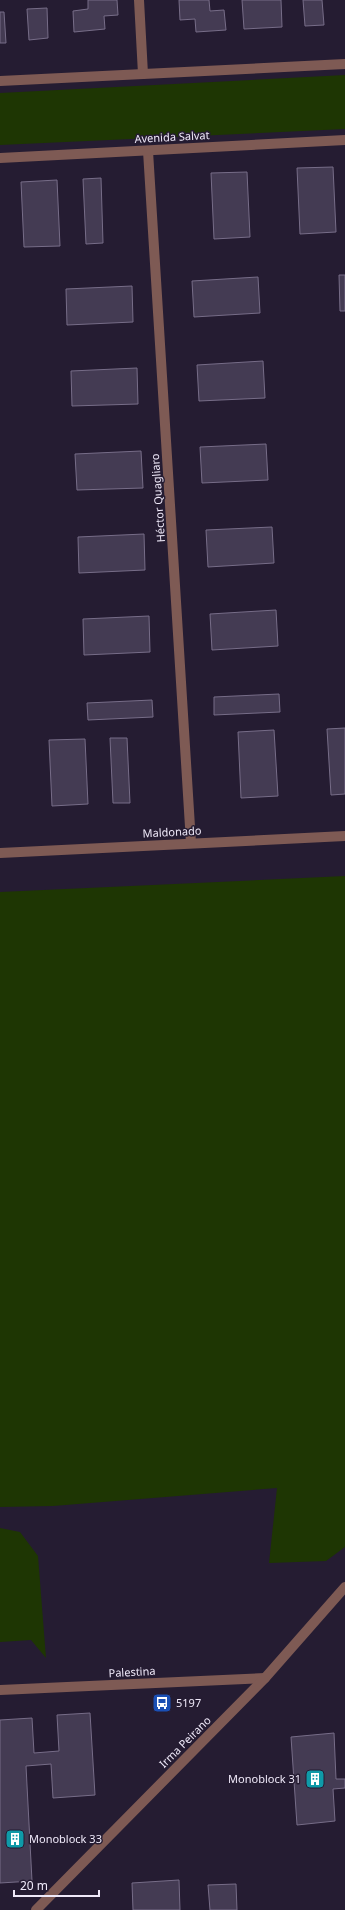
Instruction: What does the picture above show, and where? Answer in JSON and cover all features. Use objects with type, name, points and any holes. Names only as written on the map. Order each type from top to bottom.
[{"type":"street","points":[[139,0],[143,74]]},
{"type":"street","points":[[0,81],[345,64]]},
{"type":"street","name":"Avenida Salvat","points":[[0,158],[345,140]]},
{"type":"street","name":"Héctor Quagliaro","points":[[148,150],[191,843]]},
{"type":"street","name":"Maldonado","points":[[0,853],[345,836]]},
{"type":"street","name":"Irma Peirano","points":[[36,1910],[265,1678],[345,1587]]},
{"type":"street","name":"Palestina","points":[[0,1690],[265,1678]]},
{"type":"green space","points":[[345,75],[345,129],[0,145],[0,93]]},
{"type":"green space","points":[[345,876],[345,1547],[326,1561],[269,1563],[277,1488],[53,1506],[0,1507],[0,892]]},
{"type":"green space","points":[[0,1528],[20,1532],[38,1556],[46,1658],[31,1640],[0,1642]]},
{"type":"building","points":[[88,0],[117,0],[118,15],[104,16],[105,29],[74,32],[73,11],[88,9]]},
{"type":"building","points":[[179,0],[209,0],[210,11],[224,10],[226,30],[196,32],[195,19],[180,20]]},
{"type":"building","points":[[242,0],[281,0],[282,27],[244,29]]},
{"type":"building","points":[[303,0],[322,0],[324,25],[305,26]]},
{"type":"building","points":[[47,8],[48,38],[29,40],[27,9]]},
{"type":"building","points":[[0,12],[4,12],[6,43],[0,43]]},
{"type":"building","points":[[333,167],[336,232],[300,234],[297,168]]},
{"type":"building","points":[[247,172],[250,237],[214,239],[211,173]]},
{"type":"building","points":[[101,178],[103,243],[86,244],[83,179]]},
{"type":"building","points":[[57,180],[60,246],[24,247],[21,182]]},
{"type":"building","points":[[339,275],[345,275],[345,311],[340,311]]},
{"type":"building","points":[[258,277],[260,313],[194,317],[192,281]]},
{"type":"building","points":[[132,286],[133,322],[67,325],[66,289]]},
{"type":"building","points":[[263,361],[265,398],[199,401],[197,365]]},
{"type":"building","points":[[137,368],[138,404],[72,406],[71,371]]},
{"type":"building","points":[[266,444],[268,480],[202,483],[200,447]]},
{"type":"building","points":[[141,451],[143,488],[77,490],[75,454]]},
{"type":"building","points":[[272,527],[274,563],[208,567],[206,530]]},
{"type":"building","points":[[144,534],[145,570],[79,573],[78,537]]},
{"type":"building","points":[[276,610],[278,646],[212,650],[210,614]]},
{"type":"building","points":[[149,616],[150,652],[84,655],[83,619]]},
{"type":"building","points":[[279,694],[280,712],[214,715],[214,697]]},
{"type":"building","points":[[152,700],[153,717],[88,720],[87,703]]},
{"type":"building","points":[[345,728],[345,794],[331,795],[327,729]]},
{"type":"building","points":[[274,730],[278,796],[241,798],[238,732]]},
{"type":"building","points":[[110,738],[127,738],[130,803],[113,803]]},
{"type":"building","points":[[85,739],[88,804],[52,806],[49,740]]},
{"type":"building","name":"Monoblock 33","points":[[90,1713],[95,1795],[53,1798],[51,1764],[26,1766],[32,1881],[0,1883],[0,1720],[32,1718],[34,1753],[59,1751],[57,1715]]},
{"type":"building","name":"Monoblock 31","points":[[334,1733],[336,1779],[345,1779],[345,1788],[333,1789],[335,1821],[297,1825],[291,1737]]},
{"type":"building","points":[[179,1880],[180,1910],[133,1910],[132,1883]]},
{"type":"building","points":[[236,1884],[237,1910],[210,1910],[208,1885]]},
{"type":"place","name":"5197","points":[[162,1703]]},
{"type":"place","name":"Monoblock 31","points":[[315,1779]]},
{"type":"place","name":"Monoblock 33","points":[[15,1839]]}]
